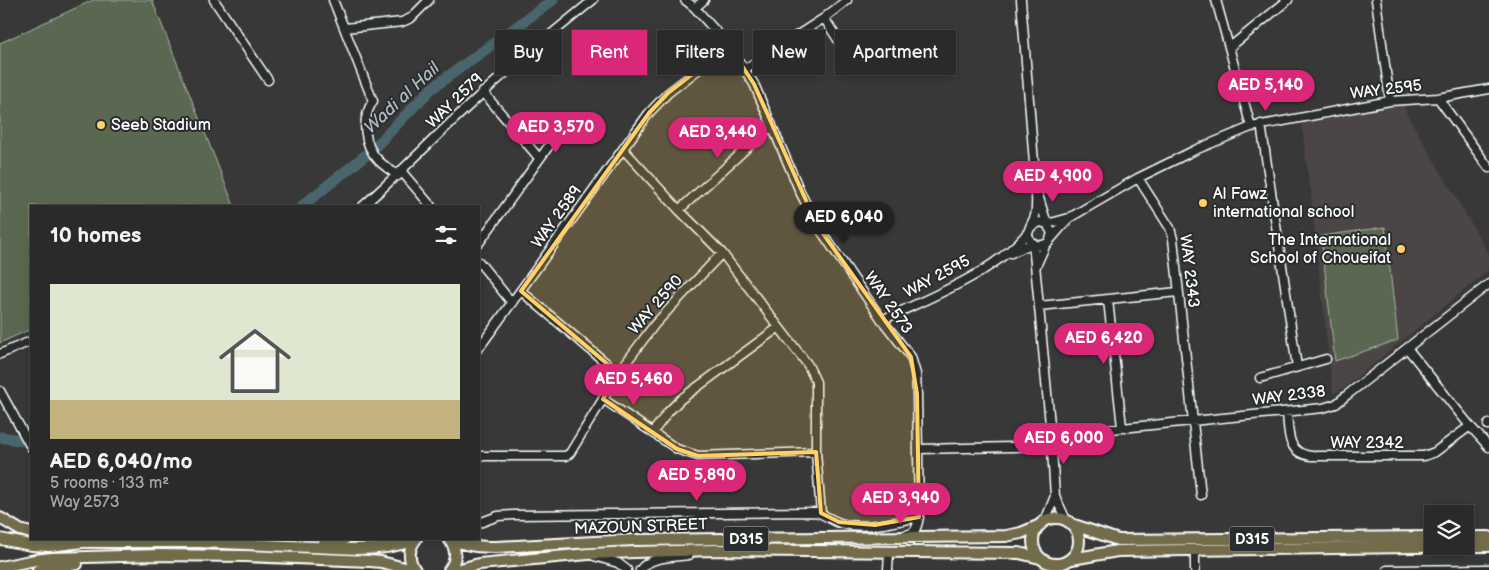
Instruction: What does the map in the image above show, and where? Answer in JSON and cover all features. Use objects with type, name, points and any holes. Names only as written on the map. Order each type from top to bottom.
[{"type":"main road","points":[[0,518],[20,530],[30,533]]},
{"type":"main road","name":"D315","points":[[1042,523],[1059,518],[1118,540],[1424,537]]},
{"type":"main road","points":[[1040,558],[1033,545],[1036,531],[1042,523]]},
{"type":"main road","name":"MAZOUN STREET","points":[[453,540],[469,545],[496,547],[634,540],[1006,536],[1021,533],[1042,523]]},
{"type":"main road","points":[[1070,523],[1078,531],[1080,546],[1072,559]]},
{"type":"main road","points":[[1474,537],[1489,537]]},
{"type":"main road","points":[[0,539],[41,546],[83,542],[200,542],[382,548],[399,546],[413,540]]},
{"type":"main road","points":[[67,540],[83,542]]},
{"type":"main road","points":[[284,545],[341,540]]},
{"type":"main road","points":[[414,570],[409,552],[415,540]]},
{"type":"main road","name":"D315","points":[[449,570],[455,559],[455,552],[451,540]]},
{"type":"main road","name":"D315","points":[[1040,558],[1053,564],[1060,564],[1072,559],[1117,551],[1489,546]]},
{"type":"main road","name":"MAZOUN STREET","points":[[456,570],[479,564],[588,554],[717,550],[1019,553],[1040,558]]},
{"type":"main road","points":[[0,567],[35,560],[245,556],[370,561],[414,570]]},
{"type":"main road","points":[[38,570],[114,557]]},
{"type":"street","points":[[214,0],[268,80]]},
{"type":"street","points":[[334,0],[373,101],[368,109],[366,118],[367,142],[371,151],[379,161],[400,174],[430,205]]},
{"type":"street","points":[[345,28],[402,22],[410,18],[429,0]]},
{"type":"street","name":"WAY 2579","points":[[364,205],[400,174],[483,92],[522,57],[593,0]]},
{"type":"street","name":"WAY 2573","points":[[685,0],[715,30]]},
{"type":"street","points":[[695,8],[704,0]]},
{"type":"street","points":[[745,69],[824,18],[847,0]]},
{"type":"street","points":[[1021,0],[1036,188],[1035,214],[1029,238],[1038,246],[1049,242],[1052,232],[1047,224],[1036,188]]},
{"type":"street","points":[[1216,0],[1251,127]]},
{"type":"street","points":[[1230,47],[1288,0]]},
{"type":"street","points":[[1376,0],[1390,101]]},
{"type":"street","points":[[824,18],[835,36]]},
{"type":"street","name":"WAY 2573","points":[[743,66],[754,84],[801,194],[817,225],[882,320],[911,358],[916,374],[919,517]]},
{"type":"street","name":"WAY 2589","points":[[480,347],[649,114],[668,93],[691,75]]},
{"type":"street","name":"WAY 2595","points":[[1047,224],[1069,218],[1138,178],[1203,146],[1251,127],[1390,101],[1438,98],[1489,89]]},
{"type":"street","points":[[483,92],[539,158]]},
{"type":"street","points":[[1438,98],[1489,168]]},
{"type":"street","points":[[1262,124],[1297,367]]},
{"type":"street","points":[[679,210],[772,125]]},
{"type":"street","points":[[480,242],[556,136]]},
{"type":"street","points":[[623,149],[722,253],[808,365],[816,382],[816,452],[821,513]]},
{"type":"street","name":"WAY 2343","points":[[1138,178],[1170,228],[1173,239],[1201,495]]},
{"type":"street","points":[[1044,211],[1050,218],[1057,221]]},
{"type":"street","name":"WAY 2595","points":[[1035,270],[1038,260],[1049,242],[1069,218]]},
{"type":"street","points":[[1030,229],[1040,222],[1047,224]]},
{"type":"street","name":"WAY 2595","points":[[1004,256],[1030,229]]},
{"type":"street","points":[[1033,243],[1055,496],[1070,523]]},
{"type":"street","name":"WAY 2595","points":[[882,320],[966,279],[1004,256],[1033,243]]},
{"type":"street","points":[[1021,249],[1029,251],[1034,258]]},
{"type":"street","name":"WAY 2590","points":[[480,456],[566,456],[573,450],[618,374],[655,324],[722,253]]},
{"type":"street","points":[[480,263],[512,303]]},
{"type":"street","name":"WAY 2338","points":[[1051,435],[1287,412],[1323,408],[1336,404],[1489,284]]},
{"type":"street","points":[[521,291],[618,374]]},
{"type":"street","points":[[1039,306],[1178,292]]},
{"type":"street","points":[[1108,300],[1122,428]]},
{"type":"street","points":[[653,432],[668,412],[681,399],[779,327]]},
{"type":"street","points":[[0,354],[30,341]]},
{"type":"street","points":[[1407,348],[1489,447]]},
{"type":"street","points":[[1260,378],[1326,359]]},
{"type":"street","points":[[0,391],[30,445]]},
{"type":"street","points":[[603,399],[677,449],[698,456],[816,452]]},
{"type":"street","name":"WAY 2342","points":[[1287,412],[1289,439],[1292,445],[1299,453],[1311,456],[1424,456],[1435,452],[1470,426]]},
{"type":"street","points":[[918,449],[1052,446]]},
{"type":"street","points":[[1042,523],[1055,496]]},
{"type":"street","points":[[480,523],[498,516],[513,515],[821,513],[839,522],[863,525],[919,517]]},
{"type":"street","points":[[919,517],[924,531],[928,535],[941,537]]},
{"type":"street","points":[[890,538],[911,534],[917,528],[919,517]]},
{"type":"street","points":[[1195,549],[1195,570]]},
{"type":"street","points":[[640,570],[644,564],[650,561],[717,550]]},
{"type":"street","points":[[888,570],[889,552]]},
{"type":"street","points":[[588,554],[618,563],[627,570]]},
{"type":"street","points":[[1387,570],[1489,569]]},
{"type":"highlighted area","points":[[729,46],[754,84],[817,225],[911,357],[917,394],[919,517],[875,525],[839,522],[821,513],[816,452],[698,456],[677,449],[603,399],[618,373],[521,291],[649,113],[668,93]]},
{"type":"shaded area","name":"The International School of Choueifat","points":[[1404,105],[1407,114],[1489,254],[1489,270],[1344,388],[1333,394],[1311,189],[1301,118]]},
{"type":"green space","name":"Seeb Stadium","points":[[93,0],[152,0],[234,205],[30,205],[30,329],[0,343],[0,43]]},
{"type":"green space","points":[[1385,227],[1398,340],[1335,361],[1321,236]]},
{"type":"waterway","name":"Wadi al Hail","points":[[303,205],[371,151],[431,89],[553,0]]},
{"type":"waterway","name":"Wadi al Hail","points":[[0,437],[30,442]]},
{"type":"place","name":"Seeb Stadium","points":[[101,125]]},
{"type":"place","name":"Al Fawz international school","points":[[1203,203]]},
{"type":"place","name":"The International School of Choueifat","points":[[1401,249]]}]
